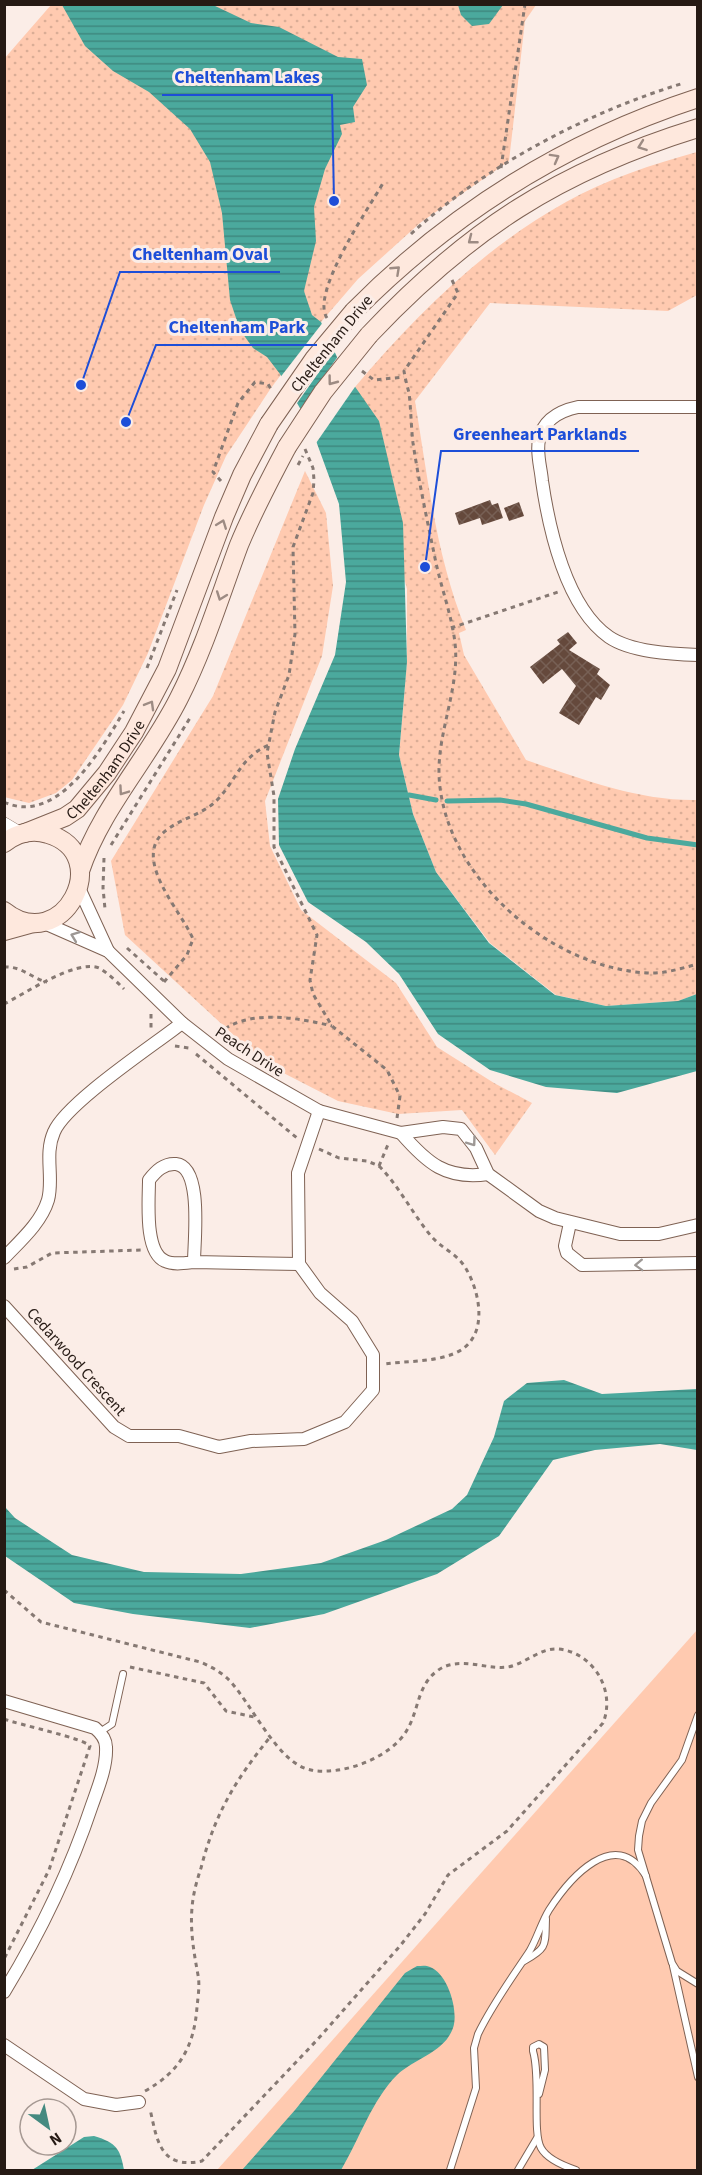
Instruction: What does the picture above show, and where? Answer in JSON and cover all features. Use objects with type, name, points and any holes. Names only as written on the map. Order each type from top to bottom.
[{"type":"main road","name":"Cheltenham Drive","points":[[13,834],[65,817],[77,810],[107,773],[134,732],[172,659],[224,516],[242,475],[269,424],[314,359],[354,311],[433,238],[506,187],[571,149],[639,119],[698,98]]},
{"type":"main road","name":"Cheltenham Drive","points":[[40,922],[53,919],[67,909],[99,824],[137,770],[179,698],[204,641],[249,524],[300,448],[324,392],[369,335],[450,257],[538,195],[619,154],[698,128]]},
{"type":"main road","points":[[13,834],[45,833],[62,840],[74,854],[79,880]]},
{"type":"main road","points":[[4,911],[17,919],[40,922]]},
{"type":"main road","points":[[4,931],[40,922]]},
{"type":"street","points":[[698,407],[578,407],[557,414],[543,430],[538,450],[548,518],[560,563],[592,621],[616,641],[637,647],[698,655]]},
{"type":"street","name":"Peach Drive","points":[[79,880],[108,951]]},
{"type":"street","name":"Peach Drive","points":[[40,922],[108,951],[182,1023],[209,1044],[264,1081],[319,1111],[397,1132],[443,1127],[460,1129],[476,1148],[488,1174],[539,1210],[570,1223],[620,1234],[649,1234],[698,1225]]},
{"type":"street","points":[[7,1263],[36,1223],[48,1199],[49,1155],[54,1131],[71,1108],[182,1023]]},
{"type":"street","points":[[194,1263],[194,1182],[188,1169],[178,1164],[162,1167],[149,1180],[151,1246],[158,1258],[167,1263],[299,1264],[298,1173],[319,1111]]},
{"type":"street","name":"Peach Drive","points":[[397,1132],[444,1171],[468,1175],[488,1174]]},
{"type":"street","points":[[570,1223],[565,1246],[567,1253],[570,1258],[582,1265],[698,1263]]},
{"type":"street","name":"Cedarwood Crescent","points":[[4,1306],[114,1427],[129,1436],[178,1436],[219,1447],[251,1441],[304,1439],[345,1422],[373,1390],[373,1355],[352,1321],[320,1293],[299,1264]]},
{"type":"street","points":[[4,1701],[85,1724],[101,1734],[106,1751],[100,1781],[76,1851],[52,1905],[4,1992]]},
{"type":"street","points":[[4,2045],[84,2099],[116,2105],[139,2102]]},
{"type":"lane","points":[[101,1734],[112,1724],[123,1674]]},
{"type":"lane","points":[[698,1715],[682,1760],[642,1821],[638,1850],[671,1961],[698,2077]]},
{"type":"lane","points":[[450,2170],[476,2088],[474,2048],[477,2034],[522,1962],[546,1916],[564,1888],[576,1876],[607,1856],[626,1856],[638,1864],[646,1876]]},
{"type":"lane","points":[[522,1962],[536,1955],[544,1945],[547,1934],[546,1916]]},
{"type":"lane","points":[[671,1961],[678,1971],[698,1984]]},
{"type":"lane","points":[[539,2094],[546,2062],[544,2047],[539,2044],[533,2047],[537,2064],[539,2094],[538,2138],[541,2148],[548,2157],[576,2170]]},
{"type":"lane","points":[[518,2170],[538,2138]]},
{"type":"path","points":[[501,168],[525,4]]},
{"type":"path","points":[[443,286],[458,273]]},
{"type":"path","points":[[451,278],[458,293],[410,358],[404,371],[413,443],[456,658],[441,743],[439,774],[445,814],[465,861],[484,886],[521,921],[566,949],[631,972],[651,973],[698,964]]},
{"type":"path","points":[[360,374],[366,366]]},
{"type":"path","points":[[222,481],[213,472],[238,403],[255,382],[268,384],[273,393]]},
{"type":"path","points":[[298,465],[300,448]]},
{"type":"path","points":[[300,448],[313,468],[314,480],[313,493],[293,547],[295,634],[289,675],[275,712],[267,753],[274,796],[274,847],[317,935],[313,994],[332,1026],[387,1070],[400,1096],[397,1132],[379,1166]]},
{"type":"path","points":[[217,491],[226,471]]},
{"type":"path","points":[[145,671],[178,586]]},
{"type":"path","points":[[451,628],[572,588]]},
{"type":"path","name":"Cheltenham Drive","points":[[4,802],[23,806],[43,803],[69,789],[126,708]]},
{"type":"path","points":[[269,746],[246,759],[219,798],[205,810],[167,829],[155,844],[153,854],[159,878],[193,939],[187,955],[165,982],[142,1004],[152,1016],[150,1029],[170,1047],[185,1046],[297,1139],[339,1158],[367,1161],[379,1166],[433,1238],[456,1255],[464,1266],[474,1285],[479,1316],[477,1329],[471,1341],[455,1354],[373,1365]]},
{"type":"path","points":[[110,847],[133,808]]},
{"type":"path","points":[[104,857],[103,888],[106,913]]},
{"type":"path","points":[[123,944],[165,982]]},
{"type":"path","points":[[4,967],[18,966],[38,979],[49,982]]},
{"type":"path","points":[[4,1004],[78,967],[99,969],[125,989]]},
{"type":"path","points":[[198,1056],[222,1030],[246,1020],[298,1019],[332,1026]]},
{"type":"path","points":[[7,1263],[27,1267],[52,1253],[142,1250],[151,1246]]},
{"type":"path","points":[[4,1590],[40,1622],[200,1662],[213,1668],[238,1691],[255,1717],[291,1759],[305,1769],[332,1770],[366,1763],[377,1758],[407,1731],[419,1695],[429,1678],[439,1669],[449,1665],[466,1663],[511,1666],[552,1649],[559,1649],[585,1658],[601,1678],[605,1691],[606,1715],[603,1723],[507,1831],[448,1875],[425,1914],[400,1946],[318,2039],[202,2161],[178,2162],[162,2151],[151,2126],[145,2091],[167,2078],[180,2062],[190,2044],[199,1991],[198,1976],[193,1960],[192,1907],[197,1880],[212,1826],[226,1798],[244,1769],[271,1736]]},
{"type":"path","points":[[125,1666],[204,1683],[226,1711],[255,1717]]},
{"type":"path","points":[[4,1719],[28,1728],[79,1740],[90,1746],[49,1870],[4,1959]]},
{"type":"shaded area","points":[[51,5],[536,5],[525,21],[509,161],[420,223],[358,279],[321,322],[271,388],[226,456],[204,505],[148,653],[123,705],[72,780],[56,793],[29,803],[4,797],[4,59]]},
{"type":"shaded area","points":[[697,152],[697,295],[668,311],[490,303],[415,401],[440,546],[466,630],[459,633],[464,655],[526,760],[610,788],[653,797],[697,800],[697,994],[678,1001],[606,1006],[556,995],[490,943],[436,872],[413,814],[399,755],[407,662],[407,589],[355,387],[402,334],[452,285],[507,240],[536,220],[566,202],[614,179]]},
{"type":"shaded area","points":[[305,471],[326,513],[333,586],[322,656],[265,801],[270,846],[301,910],[396,983],[437,1047],[494,1083],[532,1103],[495,1155],[462,1110],[398,1114],[338,1101],[264,1063],[125,935],[111,861],[213,696]]},
{"type":"shaded area","points":[[697,1630],[697,2170],[217,2170]]},
{"type":"water","points":[[458,4],[503,5],[489,24],[472,26],[461,15]]},
{"type":"water","points":[[62,5],[213,5],[251,23],[279,27],[338,57],[362,59],[367,85],[353,107],[355,122],[340,125],[342,134],[325,169],[314,207],[316,241],[304,291],[312,315],[321,322],[342,368],[379,421],[403,523],[407,662],[399,755],[413,814],[436,872],[489,943],[555,995],[606,1006],[678,1001],[697,994],[697,1071],[617,1093],[546,1087],[490,1070],[438,1034],[399,974],[366,942],[308,902],[279,845],[278,799],[295,749],[335,655],[346,582],[339,504],[311,427],[280,374],[267,357],[253,348],[240,330],[230,300],[222,213],[210,162],[190,129],[149,92],[113,71],[85,46]]},
{"type":"water","points":[[564,1380],[602,1394],[697,1389],[697,1450],[660,1444],[595,1450],[553,1460],[499,1536],[437,1574],[324,1614],[250,1628],[133,1614],[74,1603],[5,1556],[5,1507],[15,1518],[72,1555],[144,1572],[241,1574],[321,1563],[386,1540],[452,1509],[467,1495],[494,1437],[504,1401],[527,1383]]},
{"type":"water","points":[[417,1966],[428,1966],[436,1971],[447,1985],[453,2003],[453,2028],[443,2044],[404,2069],[388,2085],[373,2108],[341,2170],[242,2170],[295,2110],[405,1973]]},
{"type":"water","points":[[94,2136],[113,2144],[119,2152],[124,2170],[32,2170],[52,2157],[78,2157],[78,2141],[84,2137]]},
{"type":"pier","points":[[324,321],[336,348],[295,406],[279,379]]},
{"type":"pier","points":[[339,355],[357,384],[314,446],[298,412]]},
{"type":"building","points":[[490,500],[492,505],[498,503],[503,518],[482,525],[480,518],[459,525],[455,513]]},
{"type":"building","points":[[519,502],[524,516],[509,521],[504,508]]},
{"type":"building","points":[[568,632],[577,643],[569,650],[600,669],[597,674],[610,685],[601,700],[596,697],[579,725],[559,713],[576,686],[562,669],[543,684],[530,667],[560,644],[557,640]]},
{"type":"waterway","points":[[409,795],[436,800]]},
{"type":"waterway","points":[[447,801],[500,800],[526,804],[647,838],[698,845]]},
{"type":"place","name":"Cheltenham Lakes","points":[[334,201]]},
{"type":"place","name":"Cheltenham Oval","points":[[81,385]]},
{"type":"place","name":"Cheltenham Park","points":[[126,422]]},
{"type":"place","name":"Greenheart Parklands","points":[[425,567]]}]
